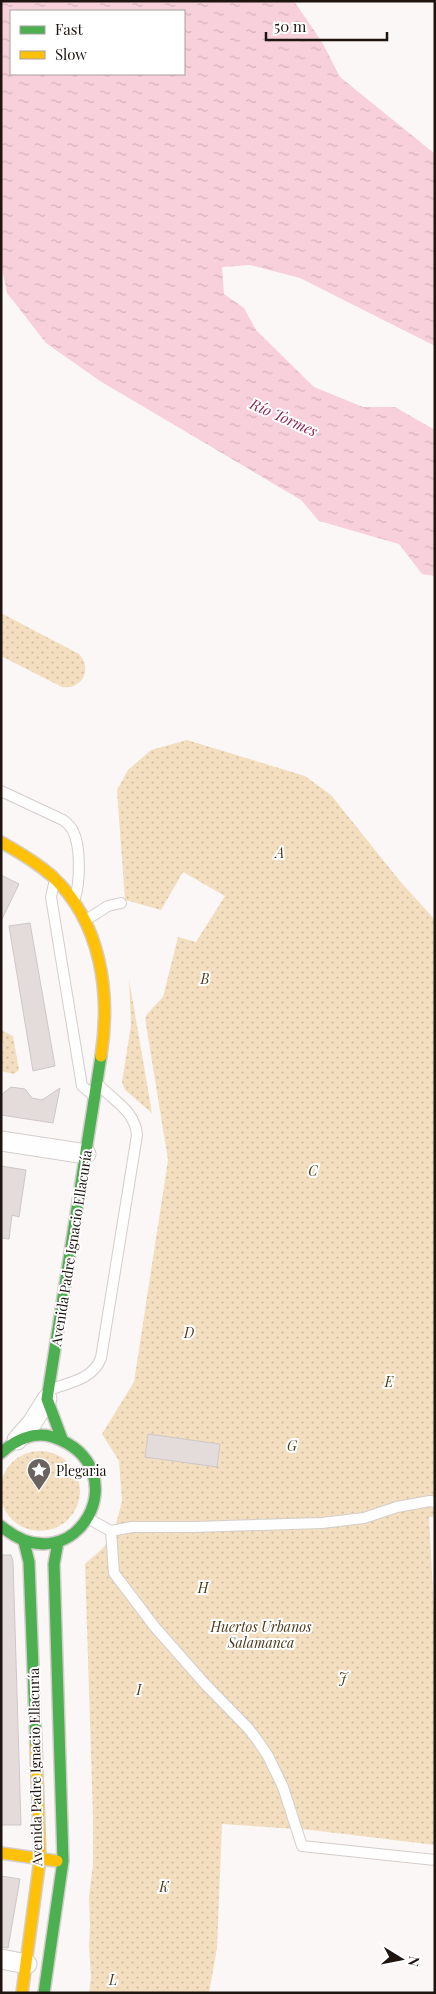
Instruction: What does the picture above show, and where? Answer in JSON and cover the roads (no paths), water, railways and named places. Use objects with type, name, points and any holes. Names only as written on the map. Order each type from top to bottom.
[{"type":"main road","name":"Avenida Padre Ignacio Ellacuría","points":[[1,842],[14,848],[54,879],[74,902],[86,920],[100,956],[107,1000],[104,1038],[48,1395],[62,1439]]},
{"type":"main road","points":[[1,1526],[9,1534],[24,1542],[47,1545],[58,1542],[76,1533],[88,1519],[94,1508],[96,1487],[92,1467],[80,1450],[62,1439],[46,1435],[30,1436],[8,1448]]},
{"type":"main road","name":"Avenida Padre Ignacio Ellacuría","points":[[22,1993],[40,1859],[29,1562],[24,1542]]},
{"type":"main road","name":"Avenida Padre Ignacio Ellacuría","points":[[44,1993],[63,1861],[54,1564],[58,1542]]},
{"type":"main road","points":[[1,1853],[63,1861]]},
{"type":"street","points":[[1,1141],[86,1154]]},
{"type":"street","name":"Avenida Padre Ignacio Ellacuría","points":[[8,1448],[32,1423],[48,1395]]},
{"type":"street","points":[[1,1960],[26,1964]]},
{"type":"lane","points":[[1,791],[63,820],[70,826],[77,846],[80,885],[74,902]]},
{"type":"lane","points":[[54,879],[51,896],[82,1086],[95,1097]]},
{"type":"lane","points":[[86,920],[108,906],[121,903]]},
{"type":"lane","points":[[48,1395],[90,1375],[101,1358],[137,1135],[134,1118],[130,1112],[97,1084]]},
{"type":"lane","points":[[88,1519],[111,1530],[132,1527],[204,1527],[330,1522],[364,1518],[397,1506],[430,1501],[435,1502]]},
{"type":"lane","points":[[111,1530],[114,1573],[154,1626],[205,1684],[248,1728],[268,1756],[284,1787],[302,1846],[435,1860]]},
{"type":"water","name":"Río Tormes","points":[[1,1],[294,1],[322,42],[340,77],[435,154],[435,346],[300,278],[250,265],[222,267],[224,294],[244,308],[256,330],[314,387],[363,407],[395,407],[435,430],[435,576],[422,574],[399,544],[319,521],[301,500],[100,381],[46,343],[7,293],[1,263]]},
{"type":"place","name":"Plegaria","points":[[39,1491]]},
{"type":"park label","name":"A","points":[[280,852]]},
{"type":"park label","name":"B","points":[[205,978]]},
{"type":"park label","name":"C","points":[[313,1170]]},
{"type":"park label","name":"D","points":[[189,1332]]},
{"type":"park label","name":"E","points":[[389,1381]]},
{"type":"park label","name":"G","points":[[292,1445]]},
{"type":"park label","name":"H","points":[[203,1587]]},
{"type":"park label","name":"Huertos Urbanos Salamanca","points":[[261,1634]]},
{"type":"park label","name":"J","points":[[343,1677]]},
{"type":"park label","name":"I","points":[[139,1689]]},
{"type":"park label","name":"K","points":[[164,1886]]},
{"type":"park label","name":"L","points":[[113,1979]]}]
